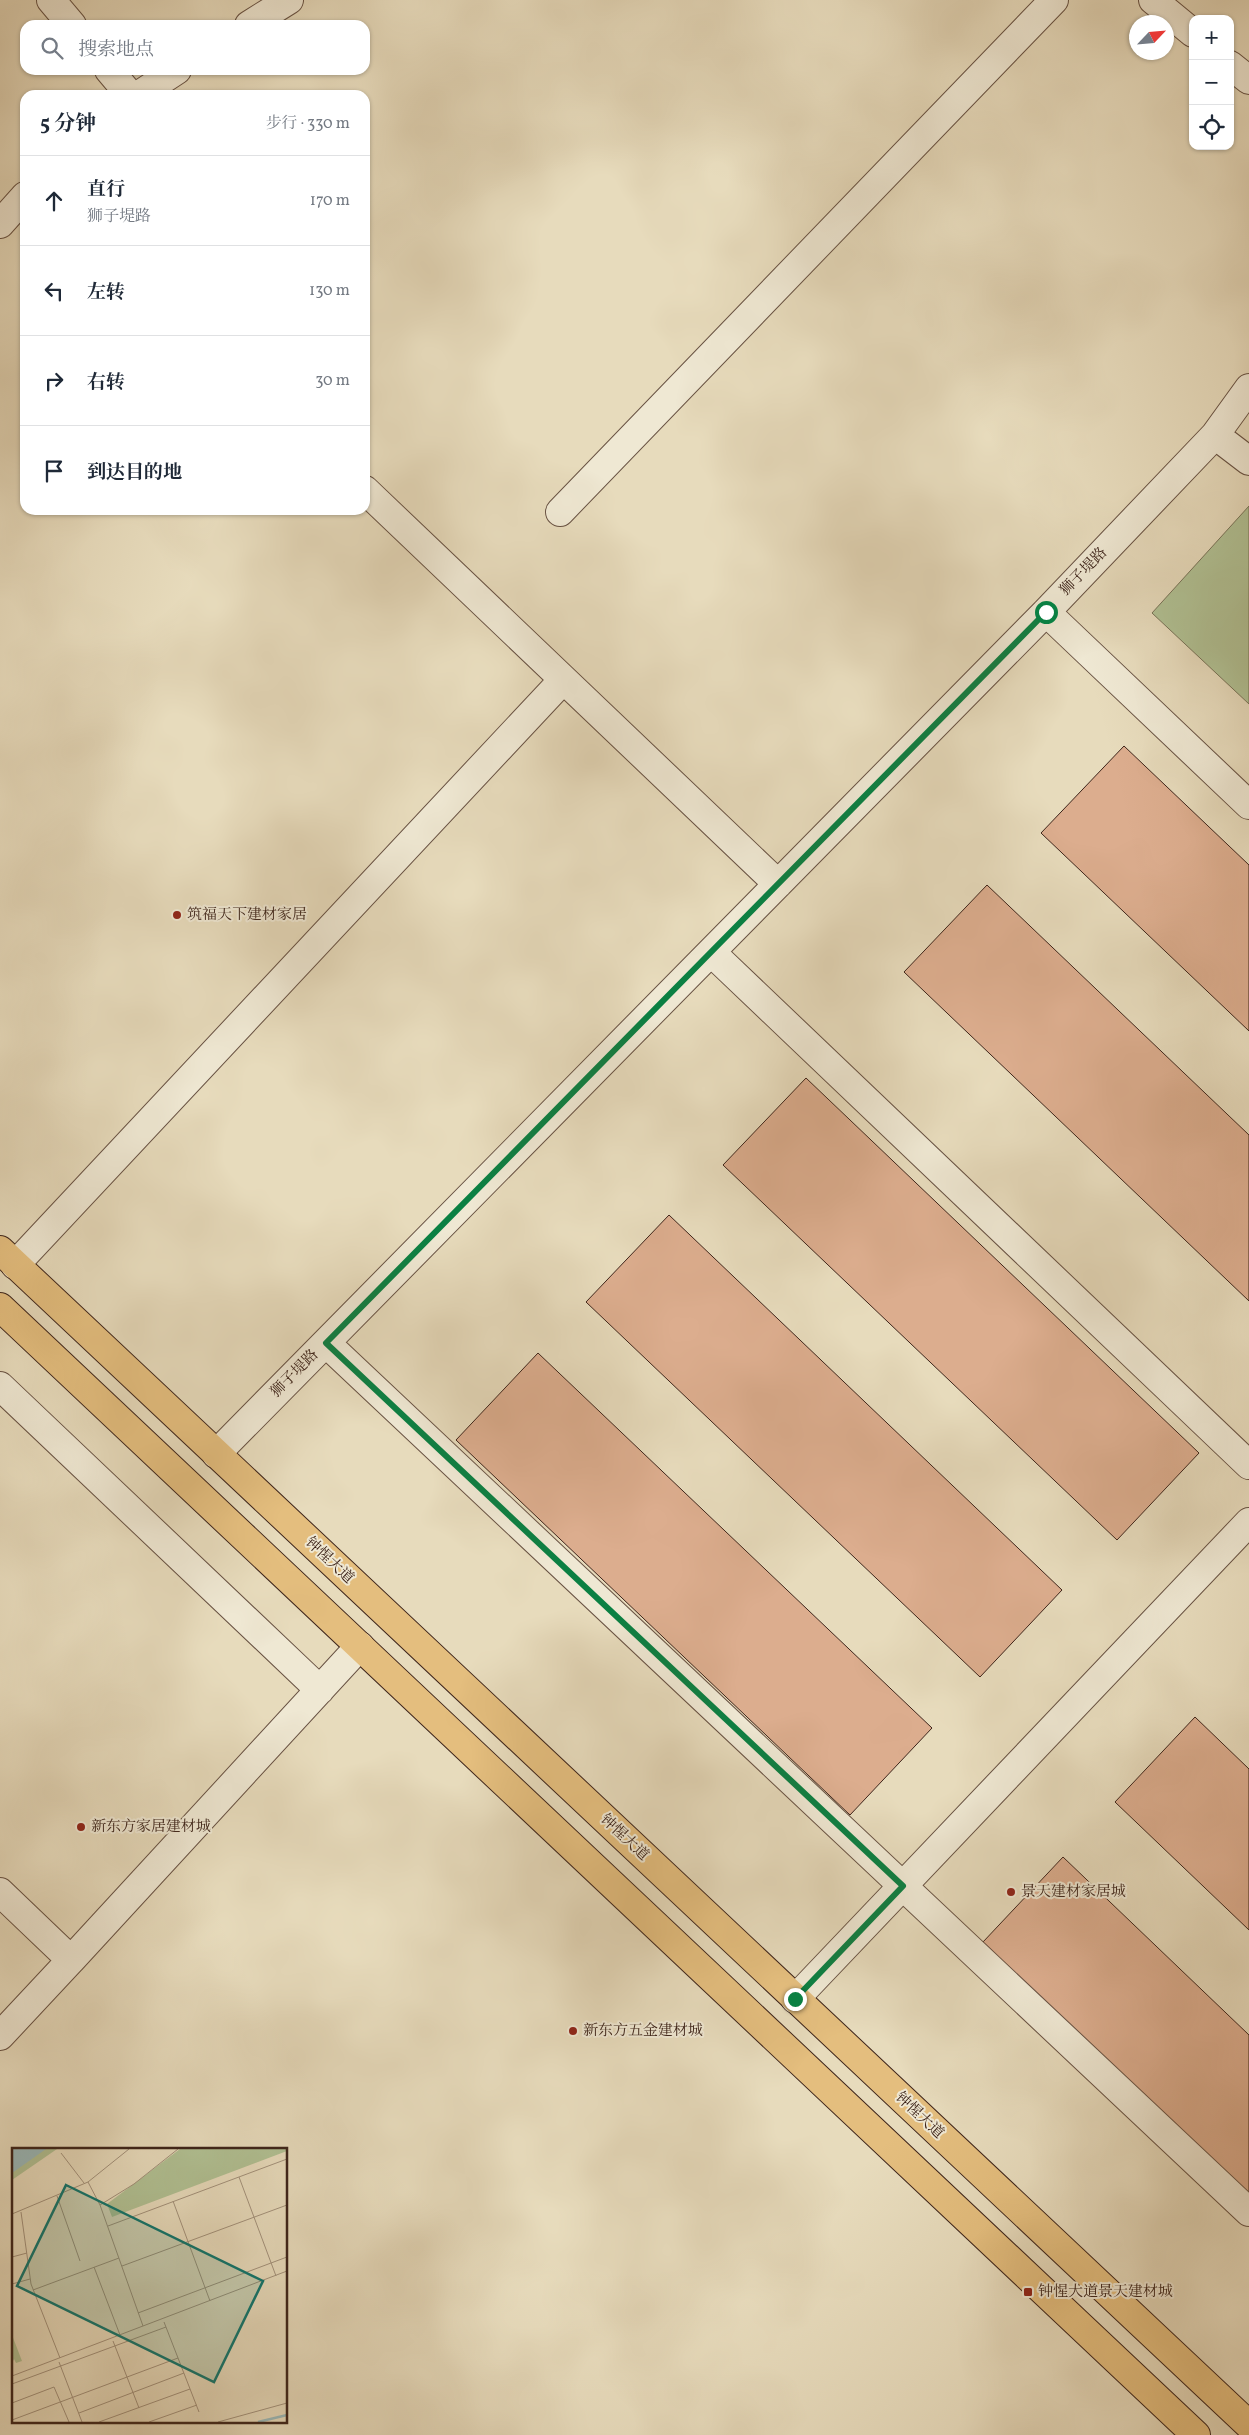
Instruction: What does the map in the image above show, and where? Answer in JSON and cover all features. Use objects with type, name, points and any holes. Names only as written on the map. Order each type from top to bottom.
[{"type":"main road","name":"钟惺大道","points":[[8,1258],[1249,2426]]},
{"type":"main road","points":[[0,1307],[1196,2435]]},
{"type":"street","points":[[51,0],[68,20]]},
{"type":"street","points":[[257,20],[289,0]]},
{"type":"street","points":[[560,512],[1054,0]]},
{"type":"street","points":[[1153,0],[1189,30]]},
{"type":"street","points":[[1234,68],[1249,80]]},
{"type":"street","points":[[113,75],[126,90]]},
{"type":"street","points":[[147,90],[169,75]]},
{"type":"street","points":[[0,224],[20,202]]},
{"type":"street","name":"狮子堤路","points":[[216,1454],[1046,612],[1215,435],[1249,388]]},
{"type":"street","points":[[1215,435],[1249,461]]},
{"type":"street","points":[[370,495],[778,884]]},
{"type":"street","points":[[1046,612],[1249,805]]},
{"type":"street","points":[[8,1258],[564,680]]},
{"type":"street","points":[[711,952],[1249,1465]]},
{"type":"street","points":[[326,1343],[1249,2212]]},
{"type":"street","points":[[0,1386],[320,1690]]},
{"type":"street","points":[[795,1999],[1249,1522]]},
{"type":"street","points":[[0,2036],[360,1646]]},
{"type":"street","points":[[0,1892],[71,1960]]},
{"type":"green space","points":[[1249,506],[1249,704],[1152,613]]},
{"type":"building","points":[[1124,746],[1249,865],[1249,1031],[1041,833]]},
{"type":"building","points":[[987,885],[1249,1135],[1249,1301],[904,972]]},
{"type":"building","points":[[806,1078],[1199,1453],[1117,1540],[723,1165]]},
{"type":"building","points":[[669,1215],[1062,1590],[980,1677],[586,1302]]},
{"type":"building","points":[[538,1353],[932,1728],[850,1815],[456,1440]]},
{"type":"building","points":[[1195,1717],[1249,1769],[1249,1930],[1115,1802]]},
{"type":"building","points":[[1063,1857],[1249,2035],[1249,2196],[983,1942]]},
{"type":"place","name":"筑福天下建材家居","points":[[177,915]]},
{"type":"place","name":"新东方家居建材城","points":[[81,1827]]},
{"type":"place","name":"景天建材家居城","points":[[1011,1892]]},
{"type":"place","name":"新东方五金建材城","points":[[573,2031]]},
{"type":"place","name":"钟惺大道景天建材城","points":[[1028,2292]]},
{"type":"route","points":[[795,1999],[903,1886],[326,1343],[1046,612]]}]
